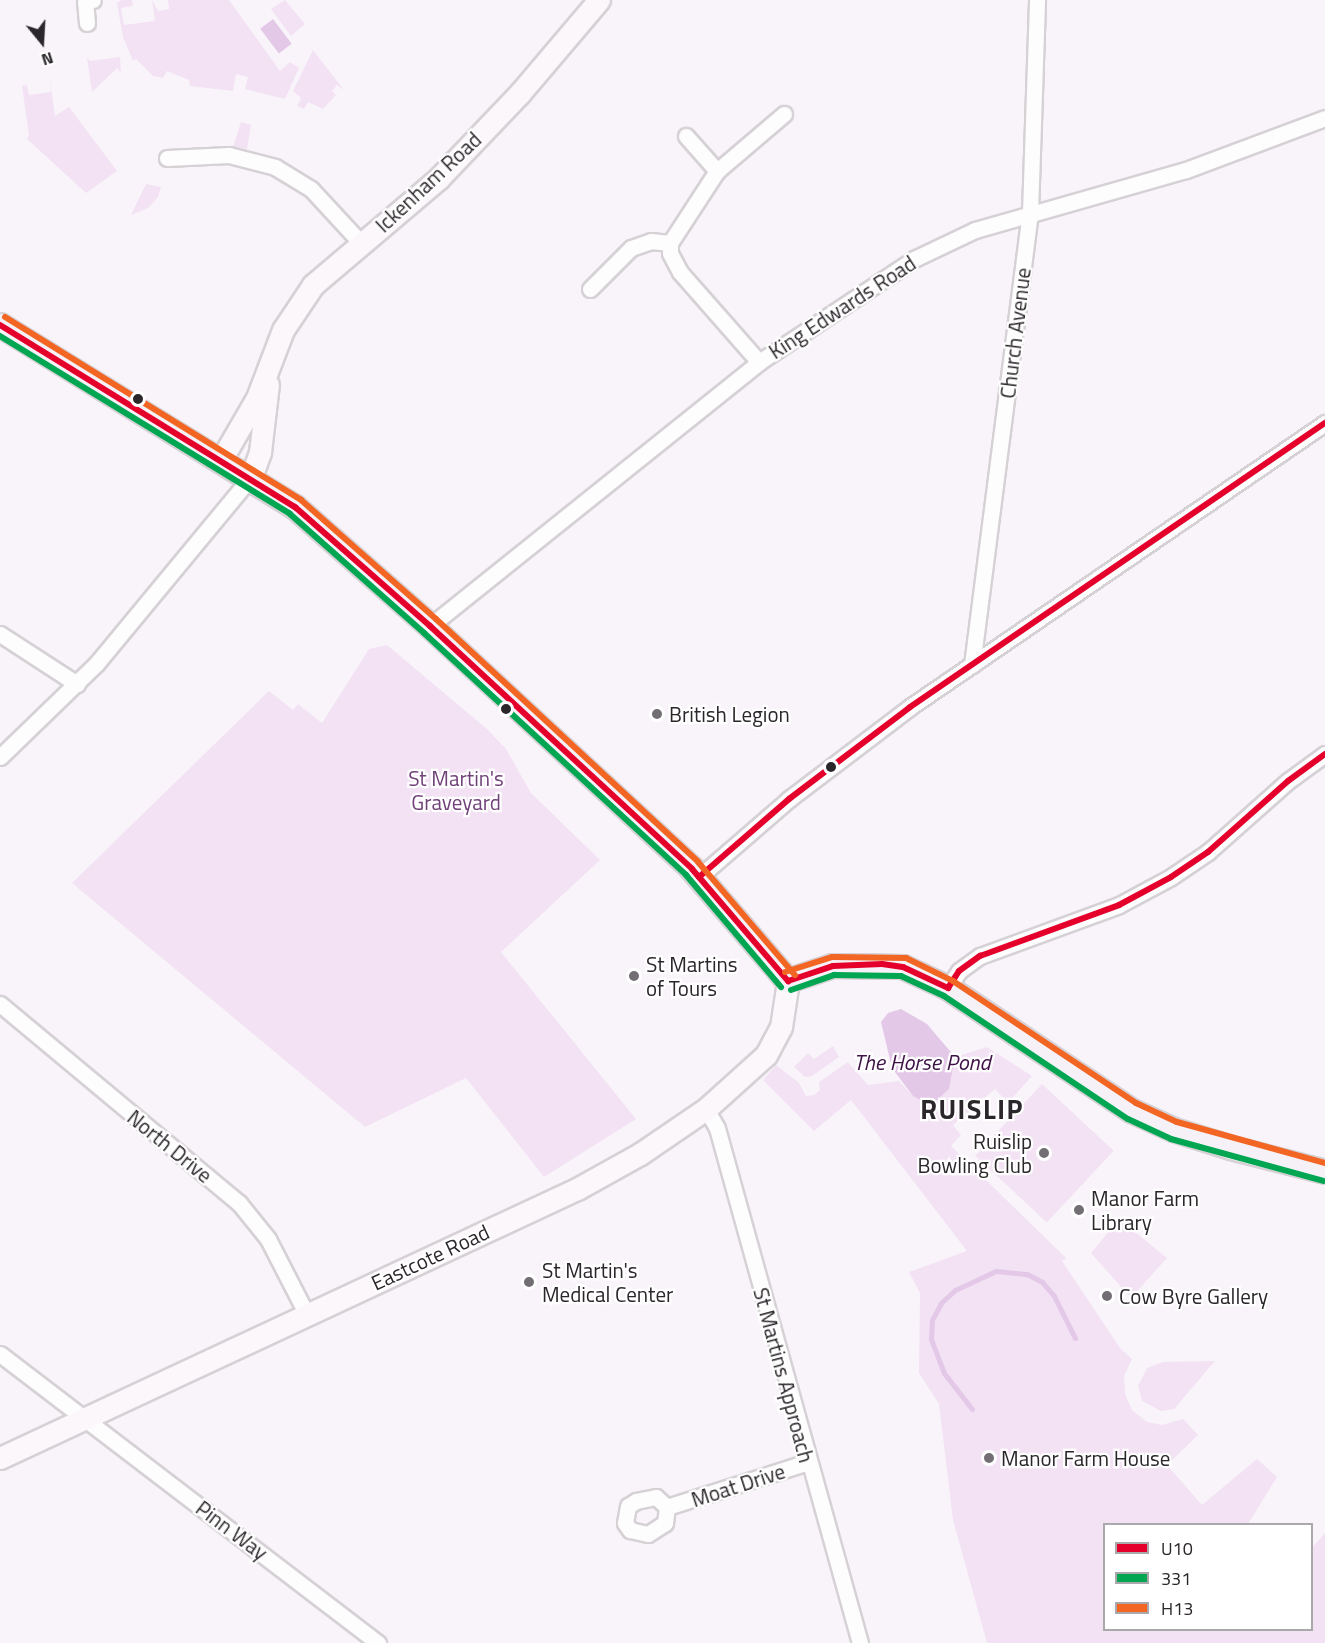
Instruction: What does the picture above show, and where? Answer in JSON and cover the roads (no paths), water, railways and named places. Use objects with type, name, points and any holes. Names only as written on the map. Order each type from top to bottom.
[{"type":"main road","name":"Ickenham Road","points":[[221,459],[242,427],[296,307],[314,285],[360,242],[439,178],[520,93],[599,0]]},
{"type":"main road","points":[[0,326],[251,477],[295,507],[430,626],[699,877],[789,981],[832,966],[882,964],[903,967],[948,988],[1132,1111],[1174,1130],[1231,1148],[1325,1172]]},
{"type":"main road","name":"Ickenham Road","points":[[251,477],[260,452],[270,368]]},
{"type":"main road","name":"Eastcote Road","points":[[0,1458],[577,1189],[640,1154],[706,1109],[766,1055],[781,1027],[789,981]]},
{"type":"street","points":[[87,23],[85,2],[93,0]]},
{"type":"street","name":"Church Avenue","points":[[972,665],[1030,213],[1037,0]]},
{"type":"street","points":[[759,362],[680,272],[670,253],[670,243],[717,171],[784,114]]},
{"type":"street","name":"King Edwards Road","points":[[430,626],[759,362],[914,259],[975,230],[1186,170],[1325,118]]},
{"type":"street","points":[[686,136],[717,171]]},
{"type":"street","points":[[167,158],[229,154],[275,167],[311,189],[360,242]]},
{"type":"street","points":[[590,289],[631,248],[651,241],[670,243]]},
{"type":"street","points":[[699,877],[850,751],[1325,423]]},
{"type":"street","points":[[0,757],[76,684],[251,477]]},
{"type":"street","points":[[0,634],[76,684]]},
{"type":"street","points":[[948,988],[959,971],[980,956],[1119,905],[1171,877],[1216,845],[1288,781],[1325,754]]},
{"type":"street","name":"North Drive","points":[[0,1004],[245,1209],[273,1246],[307,1315]]},
{"type":"street","name":"St Martins Approach","points":[[706,1109],[717,1128],[860,1643]]},
{"type":"street","name":"Pinn Way","points":[[0,1354],[378,1643]]},
{"type":"street","name":"Moat Drive","points":[[667,1507],[808,1462]]},
{"type":"water","points":[[273,19],[292,44],[279,53],[260,29]]},
{"type":"water","name":"The Horse Pond","points":[[901,1009],[927,1024],[955,1057],[949,1089],[937,1100],[921,1100],[913,1096],[892,1068],[881,1022],[888,1013]]},
{"type":"waterway","points":[[972,1409],[944,1373],[931,1339],[932,1320],[941,1303],[955,1290],[996,1271],[1027,1274],[1042,1282],[1054,1296],[1075,1338]]},
{"type":"place","name":"British Legion","points":[[657,714]]},
{"type":"place","name":"St Martins of Tours","points":[[634,976]]},
{"type":"place","name":"Ruislip Bowling Club","points":[[1044,1153]]},
{"type":"place","name":"Manor Farm Library","points":[[1079,1210]]},
{"type":"place","name":"St Martin's Medical Center","points":[[529,1282]]},
{"type":"place","name":"Cow Byre Gallery","points":[[1107,1296]]},
{"type":"place","name":"Manor Farm House","points":[[989,1458]]},
{"type":"district","name":"RUISLIP","points":[[972,1109]]},
{"type":"park label","name":"St Martin's Graveyard","points":[[456,790]]}]
